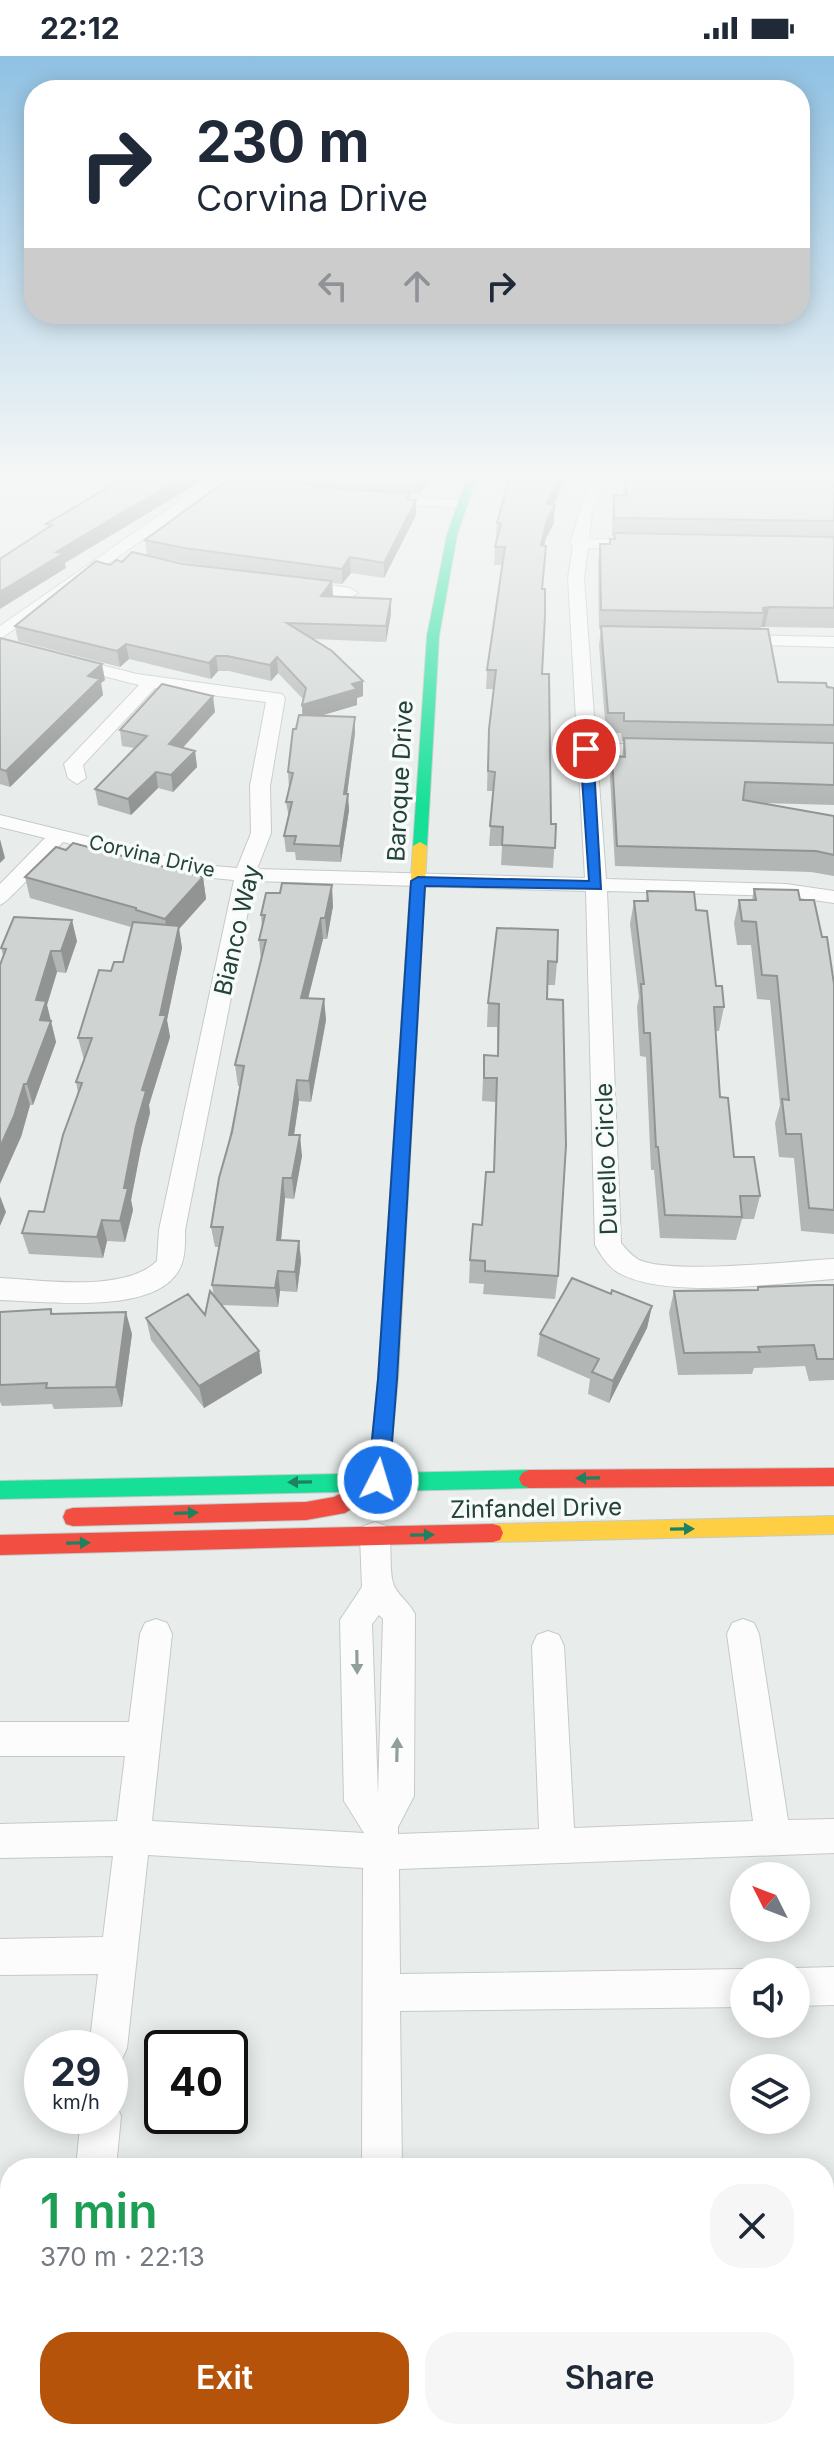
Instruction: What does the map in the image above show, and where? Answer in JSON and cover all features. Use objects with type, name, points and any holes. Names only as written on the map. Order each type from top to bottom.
[{"type":"street","points":[[0,634],[79,584]]},
{"type":"street","points":[[284,584],[350,593]]},
{"type":"street","name":"Baroque Drive","points":[[378,1480],[388,1379],[433,636],[444,584]]},
{"type":"street","name":"Durello Circle","points":[[577,584],[587,637],[586,749],[596,885],[608,1245],[630,1267],[665,1276],[834,1269]]},
{"type":"street","points":[[722,639],[834,642]]},
{"type":"street","name":"Bianco Way","points":[[0,645],[46,658],[207,692],[276,698],[260,786],[261,833],[245,875],[172,1230],[172,1259],[163,1273],[138,1287],[0,1289]]},
{"type":"street","points":[[77,778],[73,764],[153,680]]},
{"type":"street","points":[[586,749],[679,751]]},
{"type":"street","name":"Corvina Drive","points":[[0,821],[202,871],[245,875],[786,890],[834,897]]},
{"type":"street","points":[[0,899],[16,877],[60,834]]},
{"type":"street","points":[[717,1498],[785,1477]]},
{"type":"street","name":"Zinfandel Drive","points":[[0,1490],[378,1480],[834,1477]]},
{"type":"street","points":[[52,1518],[306,1511],[338,1506],[378,1480]]},
{"type":"street","points":[[382,2158],[381,1838],[361,1801],[356,1620],[378,1591],[370,1536],[392,1520],[406,1516]]},
{"type":"street","points":[[0,1537],[24,1525]]},
{"type":"street","name":"Zinfandel Drive","points":[[0,1545],[834,1525]]},
{"type":"street","points":[[110,2030],[156,1634]]},
{"type":"street","points":[[743,1634],[773,1838]]},
{"type":"street","points":[[548,1646],[557,1846]]},
{"type":"street","points":[[0,1739],[142,1739]]},
{"type":"street","points":[[0,1841],[381,1838],[557,1846],[834,1836]]},
{"type":"street","points":[[0,1957],[118,1955]]},
{"type":"street","points":[[810,1987],[834,1986]]},
{"type":"street","points":[[382,1993],[730,1988]]},
{"type":"street","points":[[97,2158],[99,2134]]},
{"type":"building","points":[[0,584],[13,584],[0,592]]},
{"type":"building","points":[[67,584],[330,584],[321,596],[391,599],[386,626],[287,623],[332,651],[363,681],[352,684],[357,689],[302,705],[306,688],[277,657],[270,665],[227,656],[216,656],[209,663],[126,644],[117,651],[15,626]]},
{"type":"building","points":[[500,584],[542,584],[545,616],[542,674],[549,674],[551,824],[556,824],[555,848],[502,845],[503,827],[490,826],[495,772],[488,771],[489,729],[496,670],[487,670]]},
{"type":"building","points":[[601,584],[834,584],[834,608],[769,607],[763,608],[764,613],[601,610]]},
{"type":"building","points":[[601,626],[768,629],[778,682],[826,683],[827,687],[834,688],[834,725],[624,721],[624,713],[608,713]]},
{"type":"building","points":[[0,638],[102,664],[88,676],[100,679],[6,771],[0,769]]},
{"type":"building","points":[[162,684],[213,696],[169,744],[195,751],[171,775],[156,772],[128,799],[95,789],[147,736],[120,730]]},
{"type":"building","points":[[299,715],[355,717],[340,846],[294,844],[296,836],[284,836],[292,802],[286,802],[293,773],[288,772],[293,729],[296,729]]},
{"type":"building","points":[[624,738],[834,743],[834,785],[745,782],[743,800],[834,816],[834,855],[816,851],[617,846],[612,756],[625,757]]},
{"type":"building","points":[[73,843],[203,877],[165,919],[25,877],[56,847],[66,850]]},
{"type":"building","points":[[282,883],[332,885],[301,998],[324,999],[309,1081],[297,1080],[289,1135],[300,1135],[292,1178],[283,1178],[277,1240],[299,1241],[295,1272],[278,1271],[275,1288],[212,1285],[223,1227],[211,1227],[244,1066],[235,1065],[266,940],[259,940],[265,915],[261,915],[266,893],[280,893]]},
{"type":"building","points":[[754,889],[798,890],[800,900],[814,900],[822,937],[827,937],[834,984],[834,1210],[809,1208],[801,1134],[786,1134],[782,1099],[789,1100],[777,976],[762,975],[756,922],[742,921],[739,900],[756,900]]},
{"type":"building","points":[[647,891],[694,892],[696,910],[707,911],[716,986],[722,986],[724,1007],[714,1007],[720,1097],[728,1098],[734,1157],[754,1157],[760,1196],[740,1196],[742,1217],[665,1215],[656,1147],[650,1033],[644,1033],[641,984],[644,984],[634,901],[648,901]]},
{"type":"building","points":[[14,917],[72,920],[61,951],[51,951],[36,1000],[46,1001],[40,1020],[51,1021],[0,1147],[0,965],[6,949],[1,948]]},
{"type":"building","points":[[133,922],[179,926],[160,1015],[166,1015],[142,1090],[146,1091],[136,1126],[124,1188],[128,1188],[120,1221],[102,1220],[97,1237],[22,1233],[29,1211],[44,1212],[63,1135],[82,1083],[76,1082],[92,1038],[78,1038],[99,970],[111,971],[114,962],[123,962]]},
{"type":"building","points":[[497,928],[558,930],[557,962],[548,961],[547,999],[563,1000],[566,1145],[558,1276],[485,1271],[485,1261],[470,1260],[473,1224],[482,1225],[486,1172],[494,1172],[497,1078],[484,1078],[484,1055],[498,1056],[499,1004],[488,1003]]},
{"type":"building","points":[[572,1278],[652,1306],[613,1381],[592,1372],[599,1359],[540,1334]]},
{"type":"building","points":[[834,1285],[834,1359],[817,1359],[814,1345],[758,1347],[760,1352],[684,1353],[674,1291]]},
{"type":"building","points":[[210,1291],[259,1351],[199,1386],[146,1318],[188,1294],[205,1315]]},
{"type":"building","points":[[51,1309],[51,1314],[126,1312],[116,1387],[46,1388],[47,1383],[0,1385],[0,1312]]},
{"type":"traffic: fast","points":[[420,846],[433,636],[443,584]]},
{"type":"traffic: fast","points":[[0,1490],[529,1479]]},
{"type":"traffic: slow","points":[[378,1480],[388,1379],[420,846]]},
{"type":"traffic: slow","points":[[493,1533],[834,1525]]},
{"type":"traffic: jam","points":[[529,1479],[834,1477]]},
{"type":"traffic: jam","points":[[73,1517],[306,1511],[338,1506],[370,1487]]},
{"type":"traffic: jam","points":[[0,1545],[493,1533]]},
{"type":"route","points":[[378,1480],[388,1379],[418,881],[596,885],[586,749]]}]
